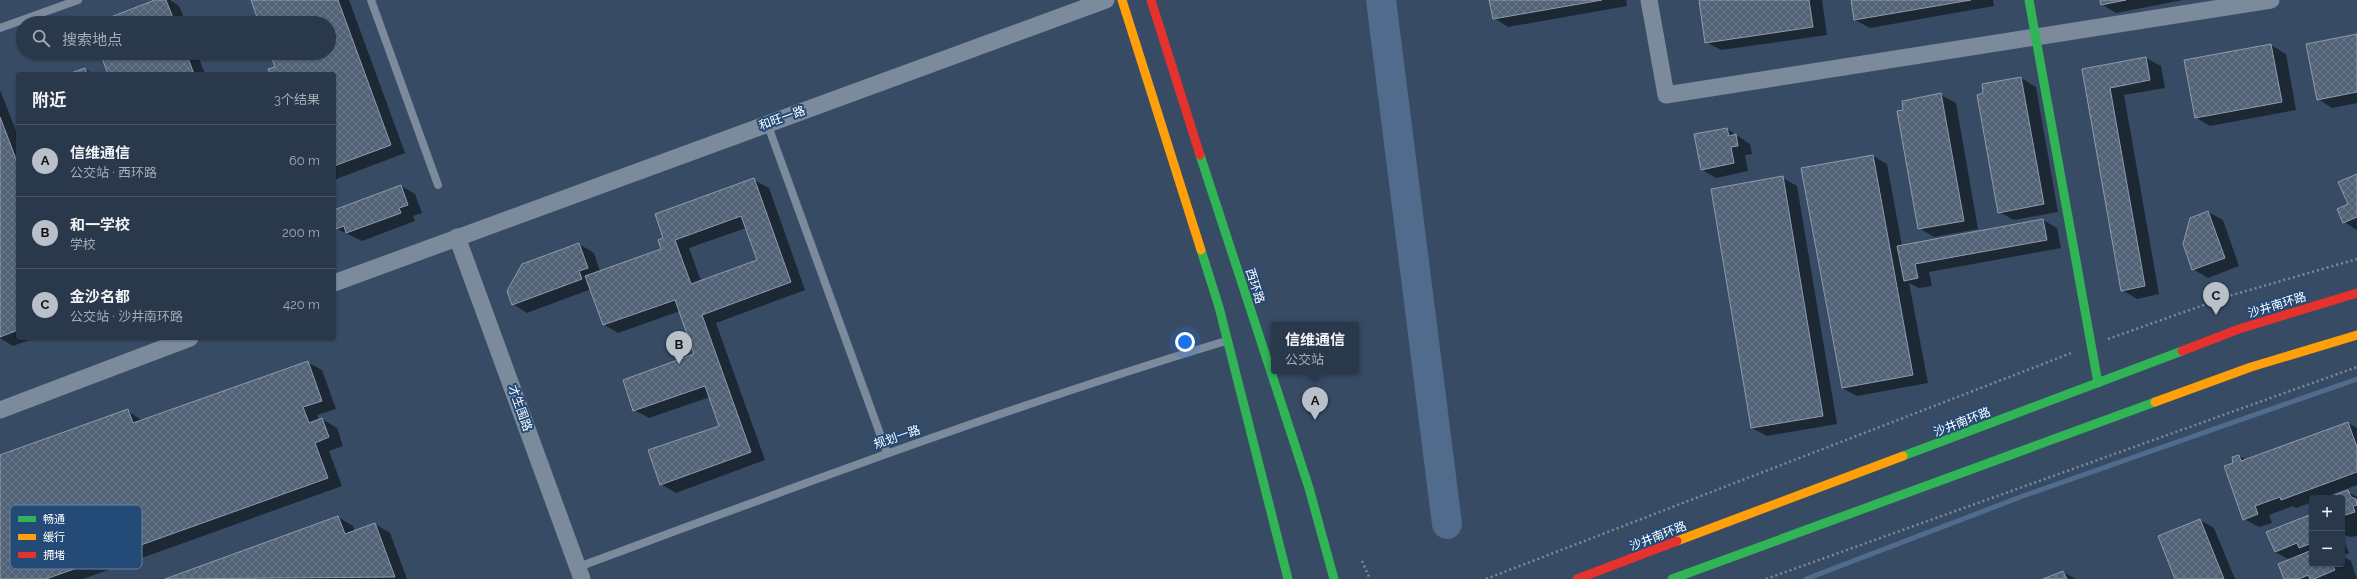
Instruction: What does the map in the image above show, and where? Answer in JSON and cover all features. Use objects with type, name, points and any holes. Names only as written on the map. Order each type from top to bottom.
[{"type":"main road","points":[[1122,0],[1216,299],[1288,578]]},
{"type":"main road","name":"西环路","points":[[1152,0],[1271,373]]},
{"type":"main road","points":[[2029,0],[2098,383]]},
{"type":"main road","name":"沙井南环路","points":[[1576,579],[2239,329],[2357,293]]},
{"type":"main road","points":[[1672,579],[1699,574],[2251,367],[2357,335]]},
{"type":"main road","name":"西环路","points":[[1271,374],[1321,530],[1334,579]]},
{"type":"main road","points":[[1321,530],[1340,561]]},
{"type":"street","name":"和旺一路","points":[[336,282],[1106,0]]},
{"type":"street","points":[[1648,0],[1666,95],[2271,0]]},
{"type":"street","name":"才生围路","points":[[457,237],[580,573]]},
{"type":"street","points":[[0,410],[185,340]]},
{"type":"lane","points":[[33,16],[78,0]]},
{"type":"lane","points":[[371,0],[438,185]]},
{"type":"lane","points":[[0,28],[16,22]]},
{"type":"lane","points":[[767,124],[887,453]]},
{"type":"lane","name":"规划一路","points":[[580,573],[887,453],[1153,364],[1227,341]]},
{"type":"path","points":[[1486,579],[2091,346],[2229,296],[2357,259]]},
{"type":"path","points":[[1766,579],[2357,367]]},
{"type":"path","points":[[1362,561],[1370,579]]},
{"type":"building","points":[[155,0],[166,0],[172,16],[113,16]]},
{"type":"building","points":[[251,0],[338,0],[391,145],[336,165],[336,72],[269,72],[268,69],[275,67],[272,60],[336,60],[336,16],[257,16]]},
{"type":"building","points":[[1489,0],[1602,0],[1493,19]]},
{"type":"building","points":[[1699,0],[1809,0],[1813,27],[1705,43]]},
{"type":"building","points":[[1851,0],[1971,0],[1854,20]]},
{"type":"building","points":[[2100,0],[2126,0],[2101,5]]},
{"type":"building","points":[[2357,34],[2357,92],[2317,100],[2306,44]]},
{"type":"building","points":[[2271,44],[2282,102],[2195,118],[2184,60]]},
{"type":"building","points":[[2146,57],[2150,80],[2110,88],[2145,286],[2121,291],[2082,69]]},
{"type":"building","points":[[103,60],[189,60],[193,72],[107,72]]},
{"type":"building","points":[[85,68],[86,72],[74,72]]},
{"type":"building","points":[[2021,77],[2044,204],[1998,213],[1977,95],[1983,93],[1982,84]]},
{"type":"building","points":[[1941,93],[1964,221],[1918,229],[1897,111],[1903,110],[1902,101]]},
{"type":"building","points":[[0,117],[16,159],[16,331],[0,337]]},
{"type":"building","points":[[1727,128],[1729,136],[1736,134],[1738,146],[1731,147],[1734,163],[1701,170],[1694,134]]},
{"type":"building","points":[[1873,155],[1913,375],[1842,388],[1801,168]]},
{"type":"building","points":[[2357,174],[2357,217],[2343,223],[2337,209],[2348,204],[2338,182]]},
{"type":"building","points":[[1783,176],[1823,416],[1751,428],[1711,189]]},
{"type":"building","points":[[754,178],[791,282],[702,315],[751,452],[660,485],[648,450],[719,426],[705,386],[633,411],[623,380],[694,354],[675,300],[603,325],[585,276],[661,249],[658,240],[663,238],[655,214]],"holes":[[[741,216],[757,260],[691,284],[675,240]]]},
{"type":"building","points":[[401,185],[408,205],[399,208],[401,213],[346,233],[344,226],[336,229],[336,209]]},
{"type":"building","points":[[2208,211],[2225,258],[2192,270],[2183,244],[2190,218]]},
{"type":"building","points":[[2043,219],[2047,240],[1915,264],[1918,278],[1904,281],[1897,246]]},
{"type":"building","points":[[579,243],[588,268],[579,271],[582,279],[512,305],[507,291],[522,264]]},
{"type":"building","points":[[308,361],[322,401],[303,407],[309,423],[322,418],[329,437],[315,443],[328,478],[142,545],[142,505],[10,505],[10,569],[74,569],[46,579],[0,579],[0,455],[128,409],[133,423]]},
{"type":"building","points":[[2348,422],[2357,447],[2357,472],[2281,500],[2280,497],[2255,506],[2258,514],[2243,520],[2224,466],[2233,463],[2232,457],[2239,455],[2241,461]]},
{"type":"building","points":[[2348,490],[2351,497],[2356,499],[2357,505],[2353,506],[2355,512],[2345,515],[2345,495],[2335,495]]},
{"type":"building","points":[[2309,515],[2309,544],[2299,548],[2297,543],[2275,552],[2266,532]]},
{"type":"building","points":[[338,516],[345,534],[375,523],[395,577],[165,579]]},
{"type":"building","points":[[2200,519],[2224,579],[2175,579],[2158,536]]},
{"type":"building","points":[[2309,551],[2309,567],[2334,567],[2335,570],[2314,579],[2310,579],[2308,575],[2299,579],[2284,579],[2278,564]]},
{"type":"building","points":[[2063,571],[2067,579],[2043,579]]},
{"type":"waterway","points":[[1381,0],[1447,524]]},
{"type":"waterway","points":[[1806,579],[2023,496],[2357,379]]},
{"type":"traffic: fast","points":[[2029,0],[2098,383]]},
{"type":"traffic: fast","points":[[1200,155],[1271,372]]},
{"type":"traffic: fast","points":[[1201,250],[1219,307],[1288,579]]},
{"type":"traffic: fast","points":[[1903,456],[2182,351]]},
{"type":"traffic: fast","points":[[1272,374],[1309,488],[1334,579]]},
{"type":"traffic: fast","points":[[1672,579],[2155,402]]},
{"type":"traffic: slow","points":[[1122,0],[1201,250]]},
{"type":"traffic: slow","points":[[2155,402],[2251,367],[2357,335]]},
{"type":"traffic: slow","points":[[1677,541],[1903,456]]},
{"type":"traffic: jam","points":[[1151,0],[1200,155]]},
{"type":"traffic: jam","points":[[2182,351],[2239,329],[2357,293]]},
{"type":"traffic: jam","points":[[1577,579],[1677,541]]},
{"type":"place","name":"金沙名都","points":[[2216,315]]},
{"type":"place","name":"和一学校","points":[[679,364]]},
{"type":"place","name":"信维通信","points":[[1315,420]]}]
